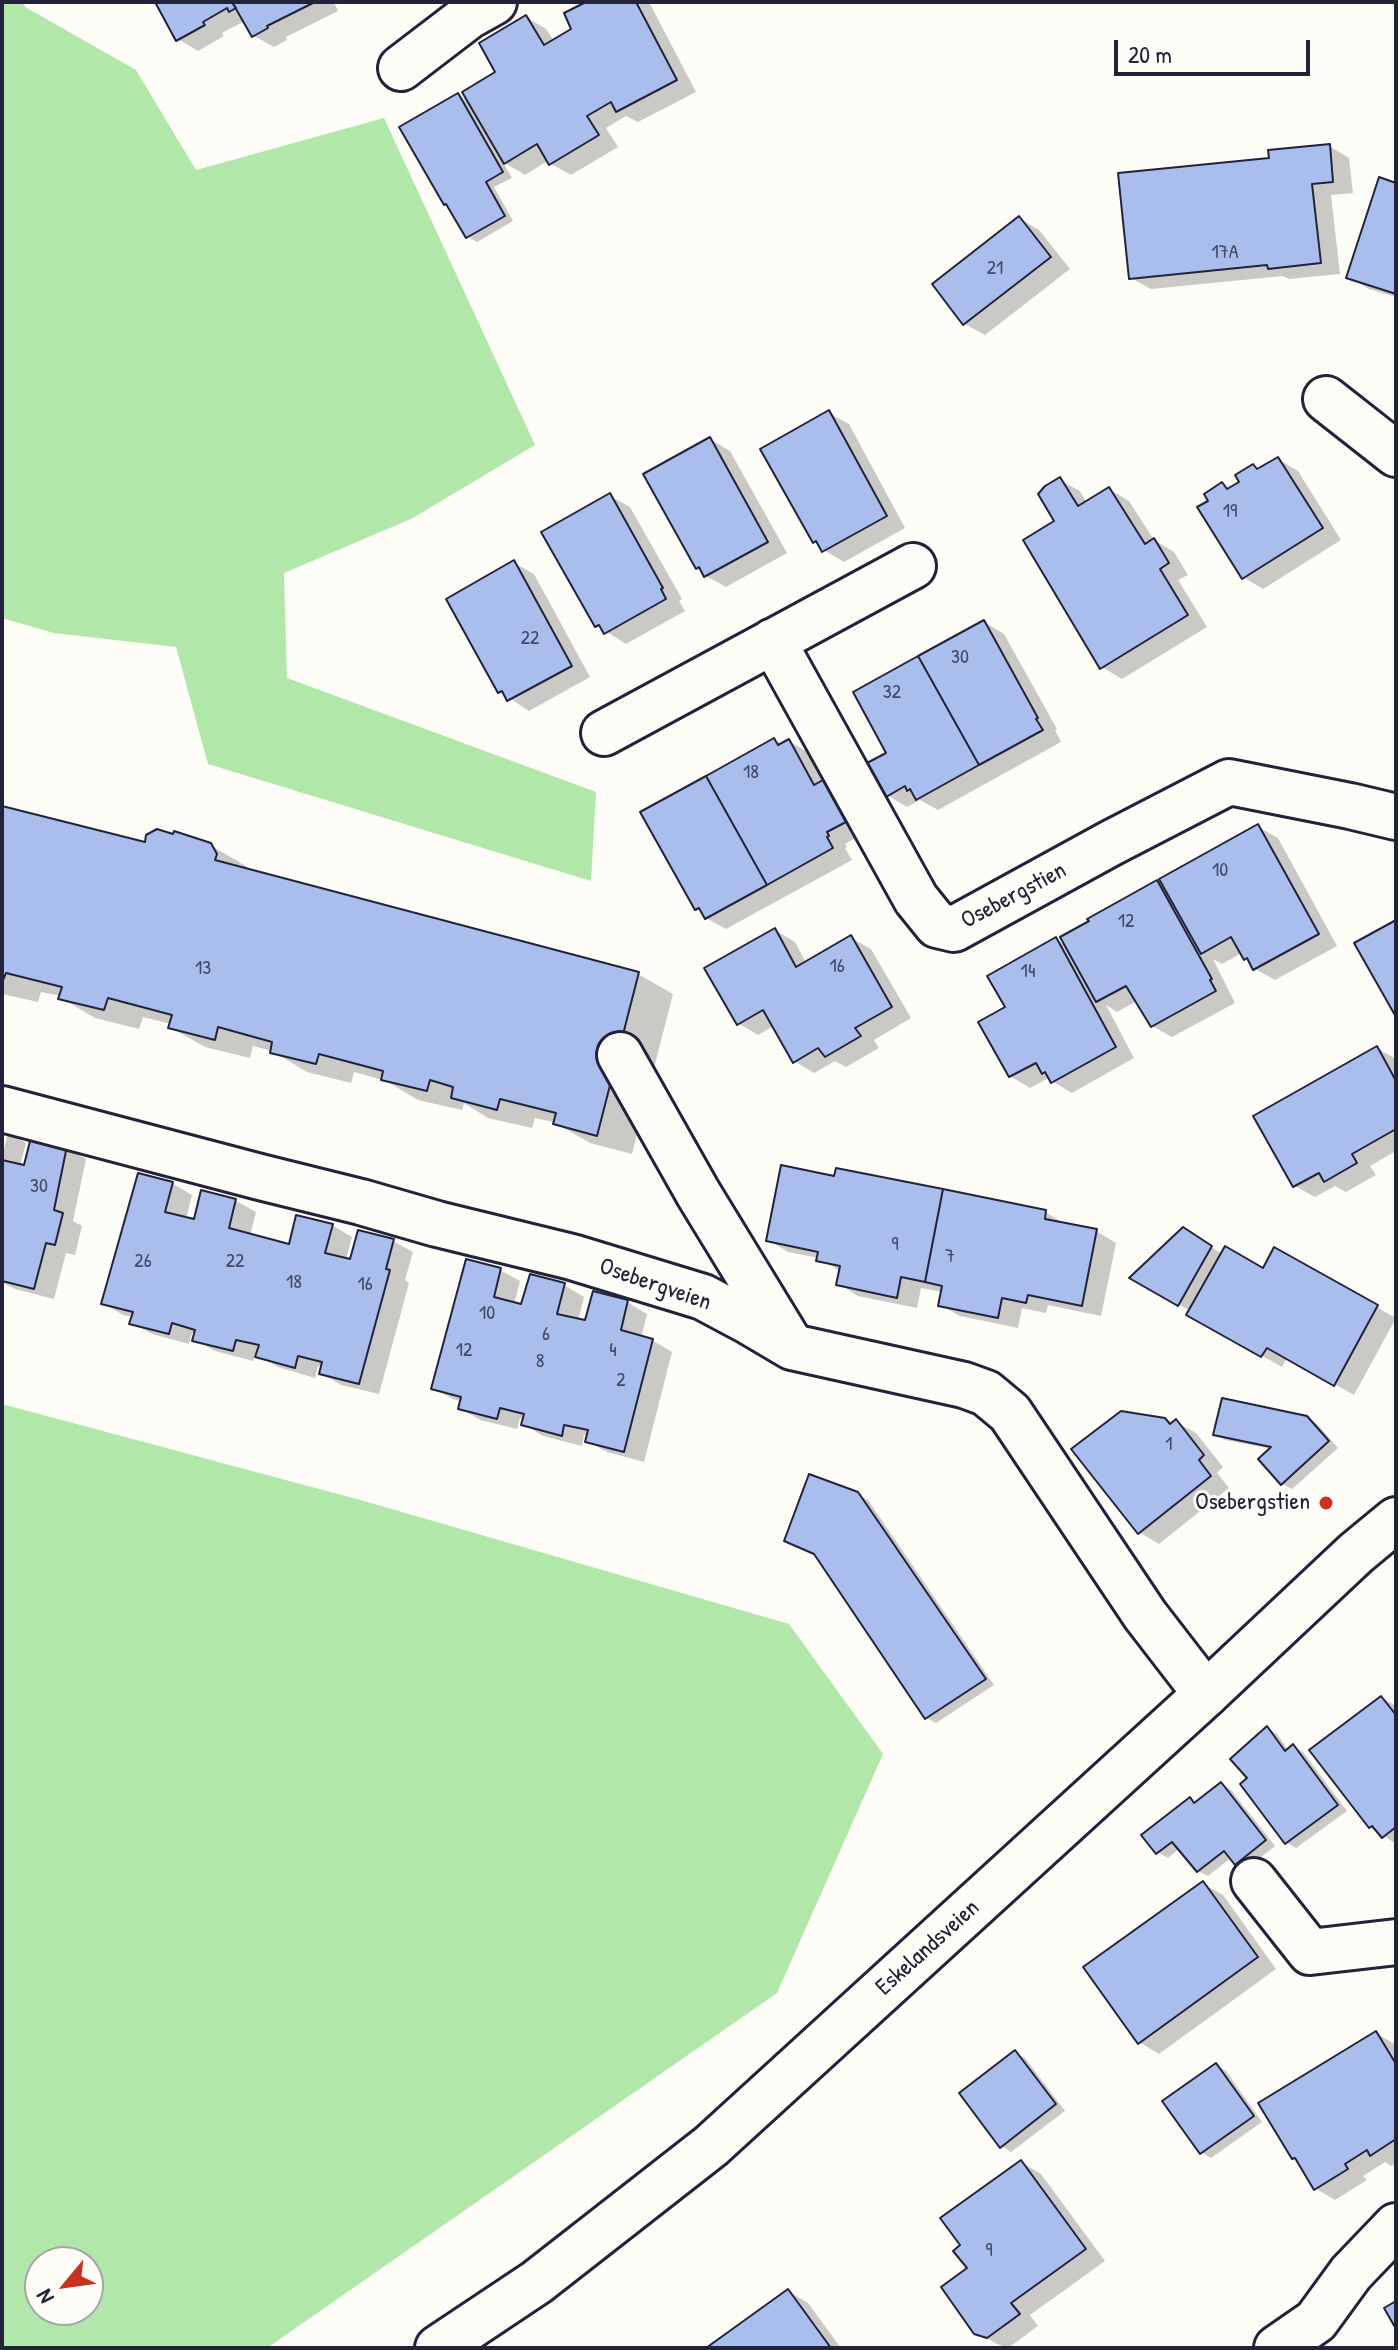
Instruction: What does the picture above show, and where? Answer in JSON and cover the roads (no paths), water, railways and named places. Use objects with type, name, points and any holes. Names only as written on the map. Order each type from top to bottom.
[{"type":"street","points":[[401,68],[469,16],[494,2]]},
{"type":"street","points":[[1326,399],[1396,454]]},
{"type":"street","points":[[604,733],[913,566]]},
{"type":"street","name":"Osebergstien","points":[[773,641],[901,874],[937,925],[954,929],[1229,782],[1396,817]]},
{"type":"street","points":[[620,1055],[698,1193],[792,1347]]},
{"type":"street","name":"Osebergveien","points":[[2,1109],[601,1266],[703,1297],[792,1347],[964,1385],[986,1393],[1010,1413],[1145,1615],[1206,1694]]},
{"type":"street","name":"Eskelandsveien","points":[[438,2348],[537,2282],[711,2146],[1356,1553],[1396,1520]]},
{"type":"street","points":[[1254,1881],[1310,1952],[1396,1942]]},
{"type":"street","points":[[1277,2348],[1325,2334],[1351,2273],[1396,2226]]},
{"type":"place","name":"Osebergstien","points":[[1326,1503]]}]
